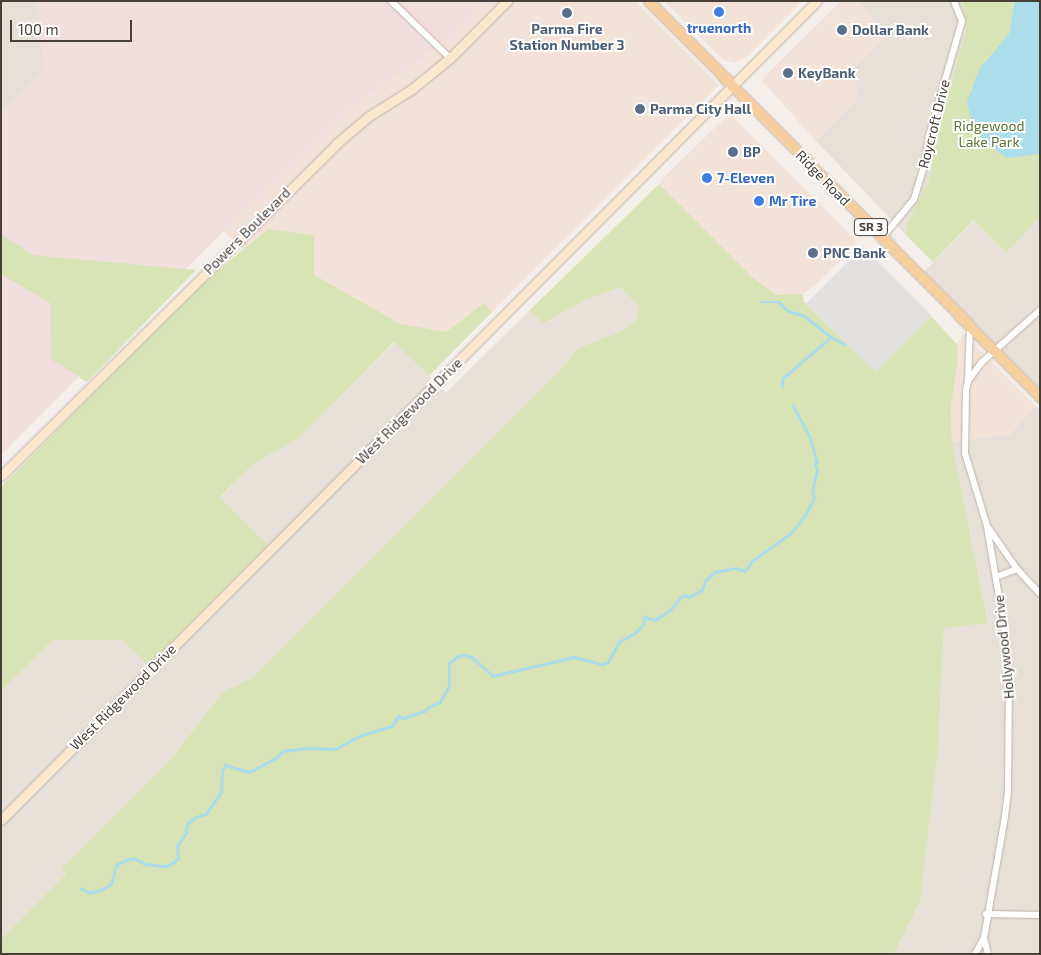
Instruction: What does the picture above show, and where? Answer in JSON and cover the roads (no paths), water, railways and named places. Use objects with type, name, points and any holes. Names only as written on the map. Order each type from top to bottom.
[{"type":"main road","name":"Powers Boulevard","points":[[1,476],[336,144],[369,116],[412,89],[450,58],[507,1]]},
{"type":"main road","name":"Ridge Road","points":[[649,1],[1040,397]]},
{"type":"main road","name":"West Ridgewood Drive","points":[[1,820],[817,1]]},
{"type":"street","points":[[391,1],[450,58]]},
{"type":"street","name":"Roycroft Drive","points":[[882,238],[914,199],[925,163],[929,136],[962,21],[954,1]]},
{"type":"street","points":[[968,381],[981,363],[1040,310]]},
{"type":"street","points":[[1029,321],[1040,318]]},
{"type":"street","name":"Hollywood Drive","points":[[970,326],[965,409],[966,453],[987,526],[996,577],[1009,679],[1008,790],[986,914],[984,938],[975,954]]},
{"type":"street","points":[[987,526],[1017,569],[1040,594]]},
{"type":"street","points":[[996,577],[1017,569]]},
{"type":"street","points":[[986,914],[1040,915]]},
{"type":"street","points":[[984,938],[988,954]]},
{"type":"water","points":[[1015,1],[1040,1],[1040,154],[1007,158],[982,140],[973,127],[967,102],[980,68],[1009,34]]},
{"type":"waterway","points":[[761,302],[779,302],[788,311],[803,315],[831,337]]},
{"type":"waterway","points":[[782,386],[782,379],[831,337],[845,344]]},
{"type":"waterway","points":[[81,888],[90,893],[103,889],[111,884],[116,865],[129,859],[134,858],[145,864],[165,866],[173,863],[178,858],[177,846],[186,833],[187,824],[196,817],[206,814],[221,792],[222,771],[225,765],[249,772],[275,759],[283,751],[309,748],[335,749],[359,736],[392,726],[398,716],[403,718],[425,711],[440,702],[449,686],[449,663],[458,656],[472,657],[493,676],[574,657],[603,664],[608,662],[619,642],[636,632],[643,625],[644,617],[655,620],[668,612],[681,597],[686,595],[689,597],[702,590],[705,581],[715,572],[736,568],[745,571],[752,561],[791,533],[806,514],[814,498],[812,492],[817,470],[815,464],[817,462],[809,436],[793,406]]},
{"type":"place","name":"truenorth","points":[[719,12]]},
{"type":"place","name":"Parma Fire Station Number 3","points":[[567,13]]},
{"type":"place","name":"Dollar Bank","points":[[842,30]]},
{"type":"place","name":"KeyBank","points":[[788,73]]},
{"type":"place","name":"Parma City Hall","points":[[640,109]]},
{"type":"place","name":"BP","points":[[733,152]]},
{"type":"place","name":"7-Eleven","points":[[707,178]]},
{"type":"place","name":"Mr Tire","points":[[759,201]]},
{"type":"place","name":"PNC Bank","points":[[813,253]]},
{"type":"park label","name":"Ridgewood Lake Park","points":[[989,134]]}]
